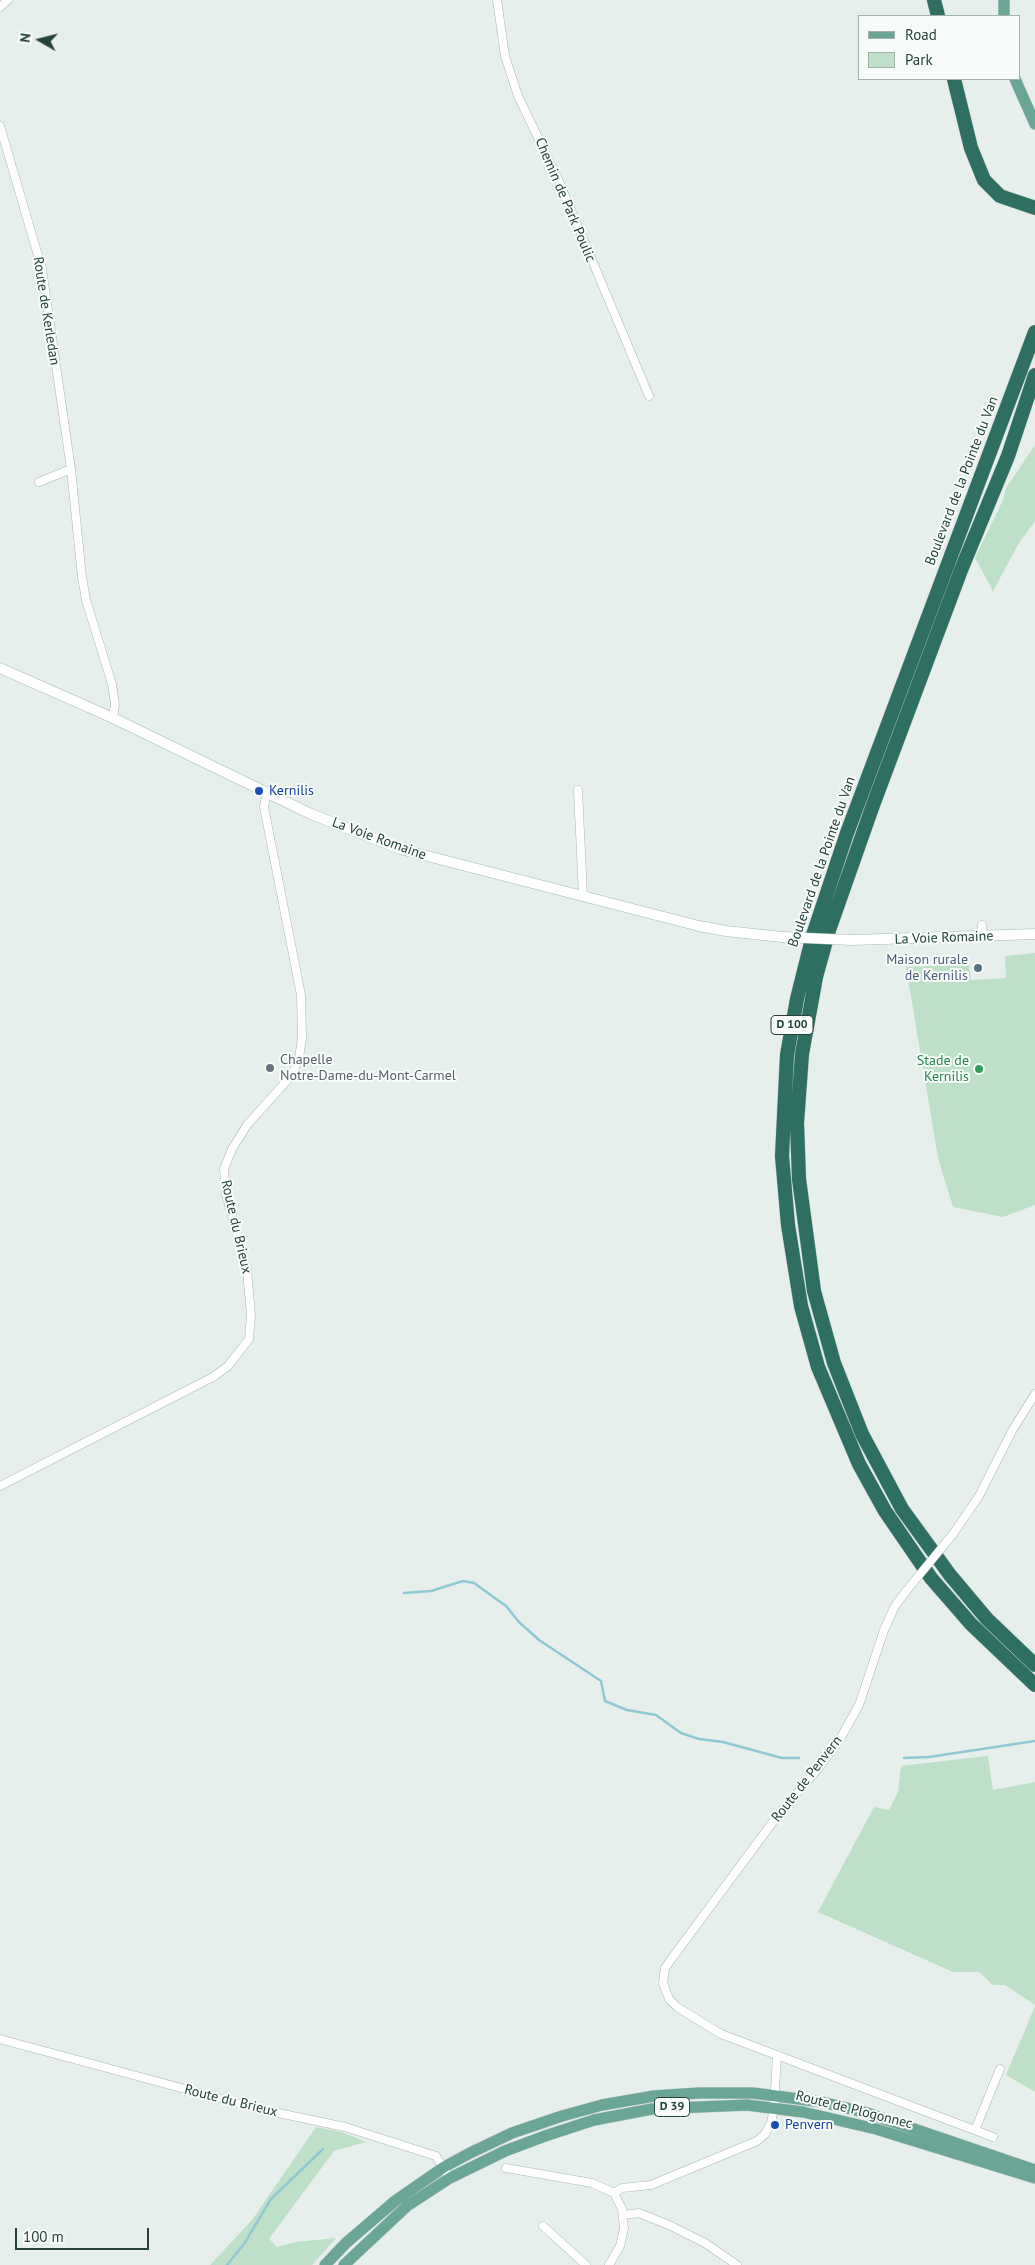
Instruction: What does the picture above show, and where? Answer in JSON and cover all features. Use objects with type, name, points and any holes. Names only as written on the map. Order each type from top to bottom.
[{"type":"highway","points":[[934,0],[938,15]]},
{"type":"highway","points":[[954,80],[971,148],[984,180],[1000,196],[1035,208]]},
{"type":"highway","name":"Boulevard de la Pointe du Van","points":[[1035,332],[847,833],[813,935],[797,999],[787,1055],[782,1156],[788,1225],[801,1306],[818,1367],[859,1464],[886,1511],[931,1578],[976,1630],[1035,1685]]},
{"type":"highway","name":"Boulevard de la Pointe du Van","points":[[1035,375],[1008,456],[961,570],[872,806],[829,930],[816,977],[804,1041],[798,1123],[799,1179],[814,1290],[834,1363],[862,1434],[902,1508],[945,1568],[987,1619],[1035,1665]]},
{"type":"main road","points":[[1004,0],[1004,15]]},
{"type":"main road","points":[[1015,80],[1035,124]]},
{"type":"main road","name":"Route de Plogonnec","points":[[325,2265],[378,2215],[444,2167],[512,2133],[602,2105],[683,2094],[774,2094],[822,2102],[866,2113],[1035,2170]]},
{"type":"main road","name":"Route de Plogonnec","points":[[344,2265],[407,2206],[450,2178],[527,2142],[604,2118],[676,2107],[747,2105],[774,2107],[858,2124],[1035,2178]]},
{"type":"street","points":[[0,7],[8,0]]},
{"type":"street","name":"Chemin de Park Poulic","points":[[497,0],[505,56],[515,90],[558,179],[649,396]]},
{"type":"street","name":"Route de Kerledan","points":[[0,126],[42,269],[71,469],[82,577],[86,600],[112,684],[115,708],[113,718]]},
{"type":"street","points":[[39,482],[71,469]]},
{"type":"street","name":"La Voie Romaine","points":[[0,668],[113,718],[344,828],[400,849],[714,929],[782,937],[852,940],[1035,934]]},
{"type":"street","points":[[578,790],[583,896]]},
{"type":"street","name":"Route du Brieux","points":[[0,1486],[213,1377],[228,1366],[249,1339],[251,1315],[247,1271],[226,1194],[224,1169],[232,1148],[247,1125],[292,1075],[299,1058],[302,1038],[300,995],[264,807],[266,792]]},
{"type":"street","points":[[982,925],[982,936]]},
{"type":"street","name":"Route de Penvern","points":[[777,2055],[721,2034],[686,2014],[669,1999],[664,1991],[663,1976],[678,1950],[778,1814],[817,1770],[840,1739],[859,1705],[887,1624],[907,1590],[954,1534],[974,1504],[1012,1431],[1035,1394]]},
{"type":"street","name":"Route du Brieux","points":[[0,2039],[259,2109],[344,2127],[436,2156],[450,2178]]},
{"type":"street","points":[[614,2193],[622,2188],[651,2185],[757,2141],[768,2130],[774,2107],[777,2055]]},
{"type":"street","name":"Route de Plogonnec","points":[[777,2055],[993,2137]]},
{"type":"street","points":[[975,2130],[1000,2069]]},
{"type":"street","points":[[506,2168],[592,2184],[614,2193],[623,2215],[622,2240],[609,2265]]},
{"type":"street","points":[[623,2215],[639,2213],[670,2225],[705,2243],[737,2265]]},
{"type":"street","points":[[543,2226],[586,2265]]},
{"type":"green space","points":[[1035,445],[1035,521],[1019,543],[993,591],[975,558],[1003,500],[1006,488]]},
{"type":"green space","name":"Stade de Kernilis","points":[[1035,953],[1035,1205],[1003,1217],[953,1207],[938,1158],[906,967],[969,964],[971,980],[1006,978],[1005,956]]},
{"type":"green space","points":[[988,1756],[993,1790],[1035,1782],[1035,2005],[1005,1985],[993,1985],[979,1972],[953,1972],[818,1912],[874,1807],[889,1810],[898,1792],[901,1766]]},
{"type":"green space","points":[[1035,2006],[1035,2092],[1006,2075]]},
{"type":"green space","points":[[316,2127],[342,2132],[366,2142],[334,2151],[269,2239],[277,2247],[296,2242],[336,2238],[312,2265],[210,2265],[252,2220]]},
{"type":"waterway","points":[[404,1593],[431,1591],[463,1581],[474,1583],[506,1606],[519,1622],[539,1640],[601,1681],[605,1701],[627,1710],[656,1715],[681,1733],[699,1739],[723,1742],[782,1758],[799,1758]]},
{"type":"waterway","points":[[904,1758],[929,1757],[1035,1741]]},
{"type":"waterway","points":[[227,2265],[244,2244],[271,2199],[323,2149]]},
{"type":"place","name":"Kernilis","points":[[259,791]]},
{"type":"place","name":"Maison rurale de Kernilis","points":[[978,968]]},
{"type":"place","name":"Chapelle Notre-Dame-du-Mont-Carmel","points":[[270,1068]]},
{"type":"place","name":"Stade de Kernilis","points":[[979,1069]]},
{"type":"place","name":"Penvern","points":[[775,2125]]}]
